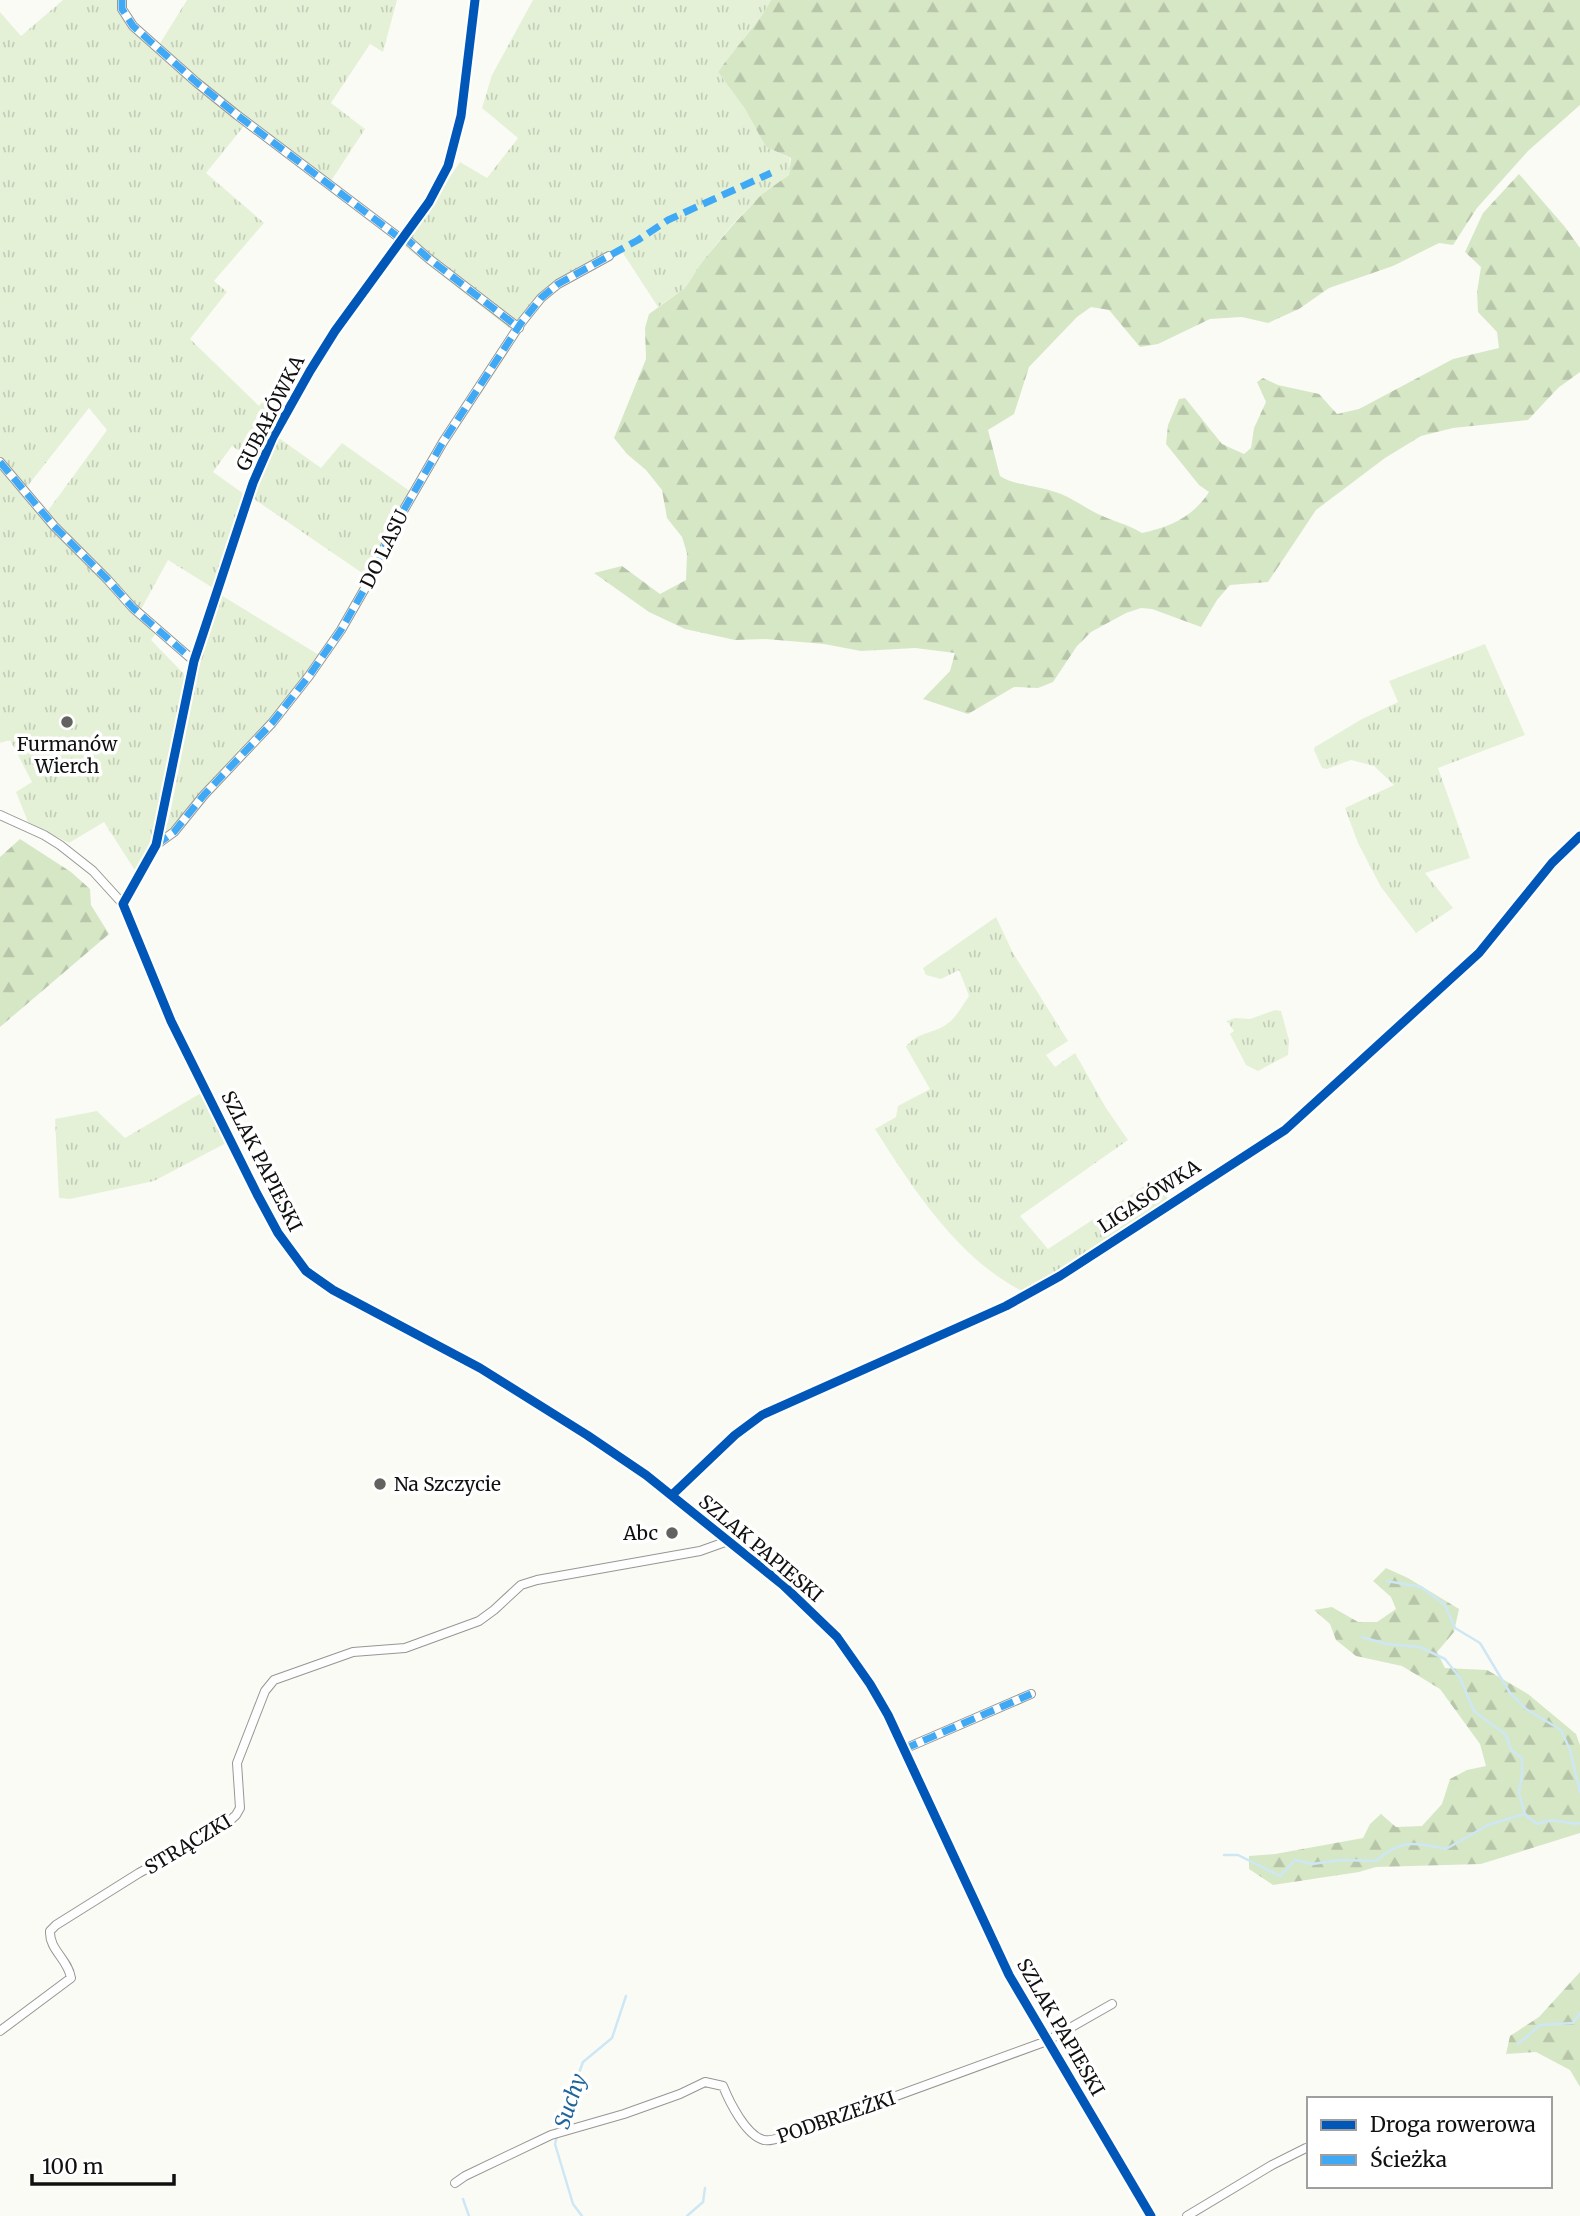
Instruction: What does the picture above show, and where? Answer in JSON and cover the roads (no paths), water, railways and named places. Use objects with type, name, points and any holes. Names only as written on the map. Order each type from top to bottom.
[{"type":"street","points":[[122,0],[122,9],[133,26],[237,116],[519,328]]},
{"type":"street","name":"GUBAŁÓWKA","points":[[123,904],[156,845],[194,661],[253,483],[273,437],[335,331],[429,202],[448,166],[461,116],[475,0]]},
{"type":"street","name":"DO LASU","points":[[156,845],[174,832],[272,723],[309,676],[341,630],[368,583],[394,524],[443,442],[541,298],[558,284],[609,256]]},
{"type":"street","points":[[0,462],[54,526],[133,608],[194,661]]},
{"type":"street","points":[[0,815],[60,845],[93,871],[123,904]]},
{"type":"street","name":"LIGASÓWKA","points":[[672,1495],[735,1435],[762,1415],[1006,1306],[1060,1276],[1285,1130],[1479,953],[1552,863],[1580,836]]},
{"type":"street","name":"SZLAK PAPIESKI","points":[[123,904],[171,1021],[257,1194],[278,1233],[306,1272],[333,1290],[480,1368],[646,1475],[783,1585],[837,1637],[882,1703],[1009,1975],[1151,2216]]},
{"type":"street","name":"STRĄCZKI","points":[[0,2031],[71,1978],[69,1967],[50,1939],[50,1931],[56,1925],[139,1873],[223,1826],[236,1815],[240,1808],[237,1763],[265,1691],[274,1680],[353,1653],[405,1648],[479,1620],[521,1585],[537,1580],[700,1551],[728,1541]]},
{"type":"street","points":[[904,1749],[1031,1694]]},
{"type":"street","name":"PODBRZEŻKI","points":[[455,2183],[551,2135],[624,2114],[705,2082],[723,2086],[736,2113],[754,2135],[770,2140],[1047,2041],[1112,2004]]},
{"type":"street","points":[[1187,2216],[1250,2177],[1306,2148]]},
{"type":"waterway","points":[[1387,1581],[1421,1587],[1445,1605],[1455,1628],[1480,1643],[1510,1693],[1526,1709],[1561,1730],[1570,1750],[1580,1792]]},
{"type":"waterway","points":[[1362,1637],[1386,1644],[1420,1647],[1445,1659],[1460,1678],[1474,1711],[1506,1735],[1511,1750],[1522,1758],[1519,1793],[1525,1814]]},
{"type":"waterway","points":[[1224,1855],[1238,1855],[1280,1876],[1295,1860],[1312,1864],[1341,1860],[1376,1861],[1394,1849],[1409,1844],[1446,1849],[1488,1825],[1525,1814],[1536,1824],[1552,1820],[1580,1823]]},
{"type":"waterway","name":"Suchy","points":[[558,2130],[583,2062],[612,2038],[626,1996]]},
{"type":"waterway","points":[[1518,2044],[1540,2025],[1573,2023],[1580,2013]]},
{"type":"waterway","name":"Suchy","points":[[557,2136],[555,2144],[573,2204],[582,2216]]},
{"type":"waterway","points":[[687,2216],[703,2202],[705,2188]]},
{"type":"waterway","points":[[463,2199],[469,2216]]},
{"type":"place","name":"Furmanów Wierch","points":[[67,722]]},
{"type":"place","name":"Na Szczycie","points":[[380,1484]]},
{"type":"place","name":"Abc","points":[[672,1533]]}]
